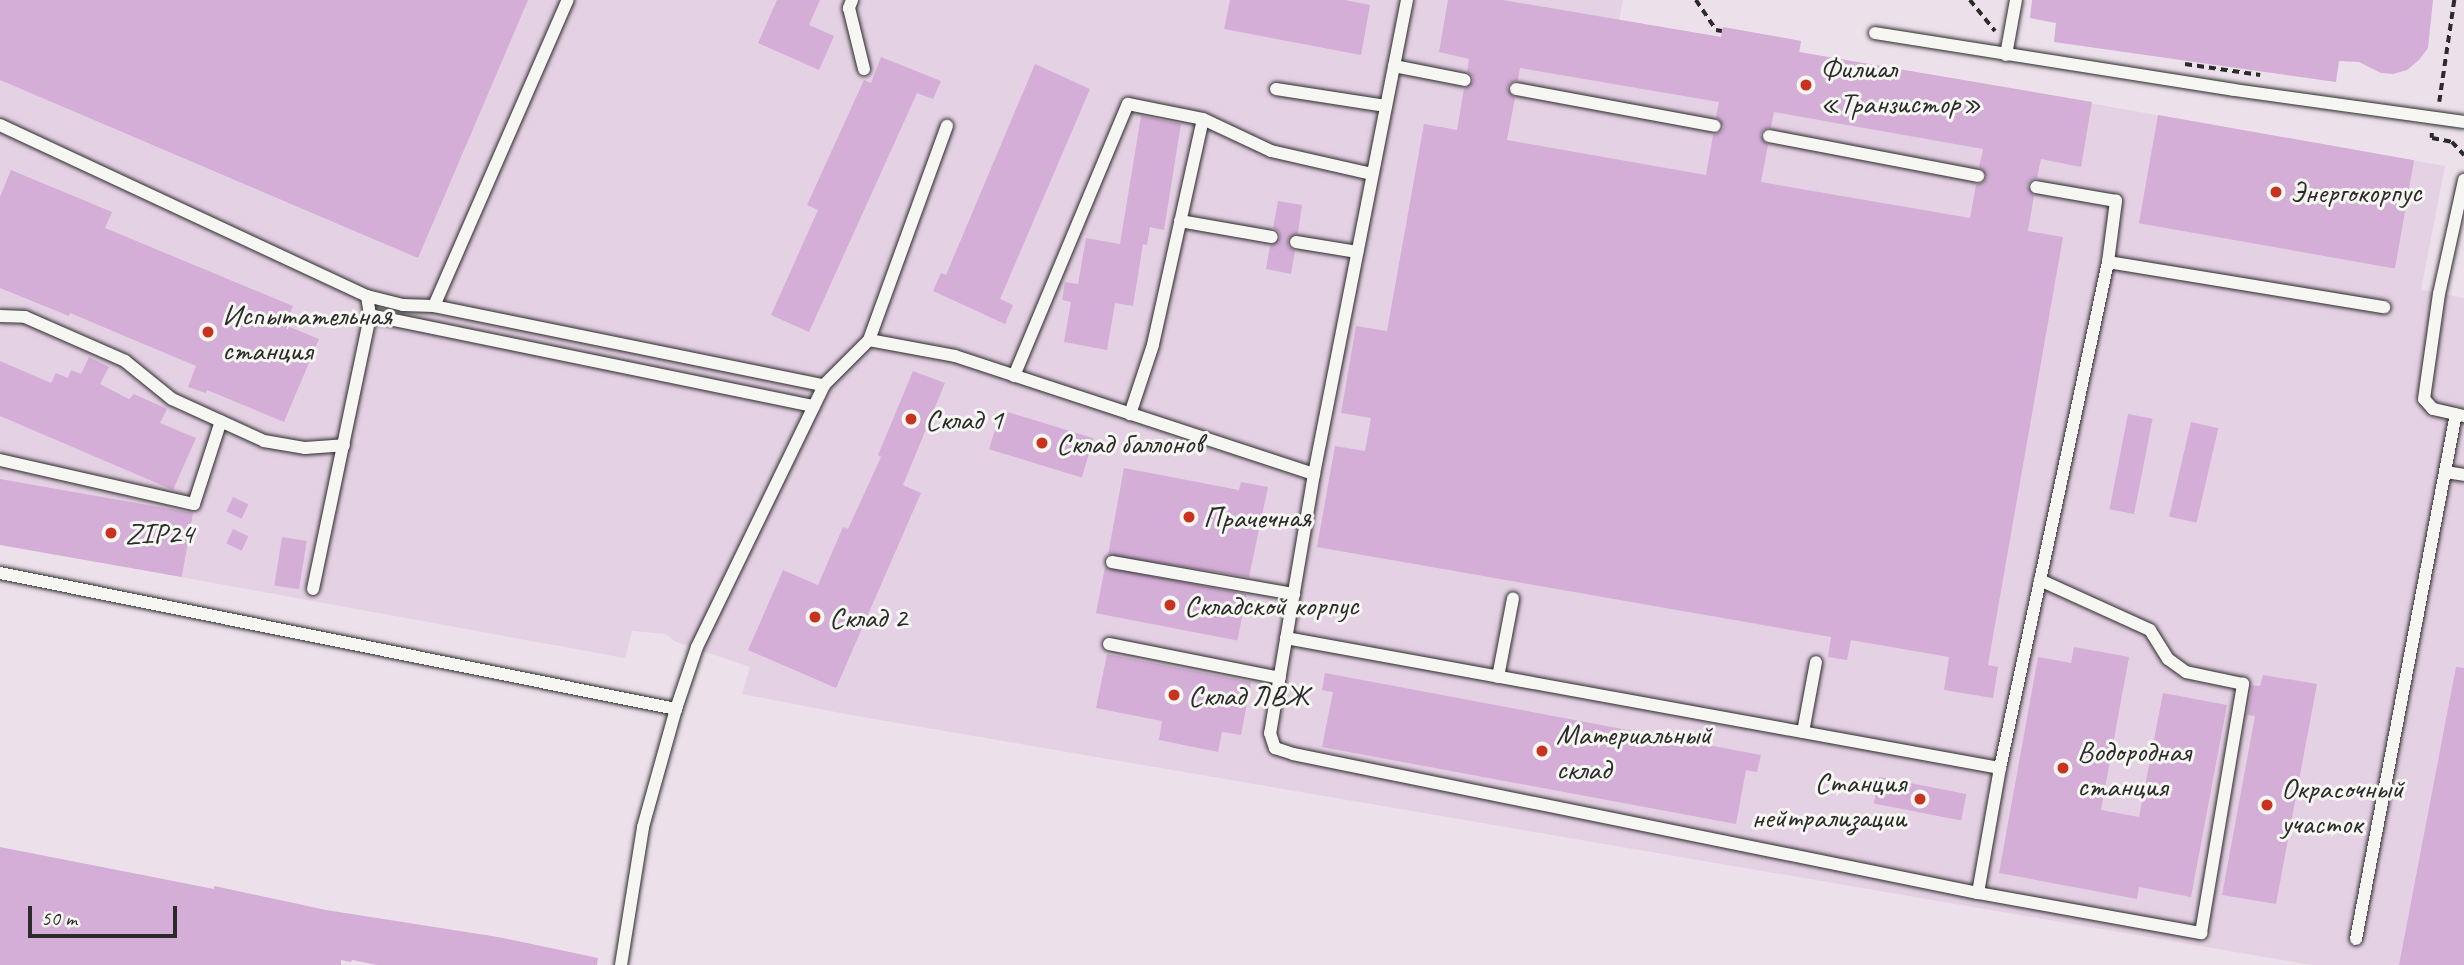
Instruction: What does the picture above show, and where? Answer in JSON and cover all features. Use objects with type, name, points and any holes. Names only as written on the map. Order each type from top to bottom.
[{"type":"lane","points":[[434,306],[568,0]]},
{"type":"lane","points":[[852,0],[849,8],[864,69]]},
{"type":"lane","points":[[1407,0],[1314,474],[1270,733],[1275,748],[1293,754],[1978,893],[2201,933],[2244,684],[2186,672],[2168,660],[2150,630],[2040,580]]},
{"type":"lane","points":[[2006,55],[2017,0]]},
{"type":"lane","points":[[1875,33],[2006,55],[2464,122]]},
{"type":"lane","points":[[1394,66],[1465,80]]},
{"type":"lane","points":[[1276,89],[1386,106]]},
{"type":"lane","points":[[1516,89],[1715,126]]},
{"type":"lane","points":[[1014,376],[1128,104],[1203,119],[1271,151],[1372,174]]},
{"type":"lane","points":[[1130,414],[1153,345],[1203,119]]},
{"type":"lane","points":[[0,125],[367,296],[403,305],[434,306],[824,385]]},
{"type":"lane","points":[[621,965],[643,827],[676,709],[697,647],[824,385],[869,340],[947,126]]},
{"type":"lane","points":[[1769,136],[1978,176]]},
{"type":"lane","points":[[2357,940],[2446,472],[2460,415],[2433,409],[2424,399],[2439,294],[2464,180]]},
{"type":"lane","points":[[1978,893],[2000,768],[2108,262],[2116,201],[2036,187]]},
{"type":"lane","points":[[1180,221],[1272,237]]},
{"type":"lane","points":[[1296,242],[1357,252]]},
{"type":"lane","points":[[2108,262],[2384,307]]},
{"type":"lane","points":[[313,590],[370,315],[367,296]]},
{"type":"lane","points":[[370,315],[814,406]]},
{"type":"lane","points":[[0,316],[25,317],[125,361],[172,399],[264,440],[304,448],[344,445]]},
{"type":"lane","points":[[869,340],[955,356],[1314,474]]},
{"type":"lane","points":[[0,460],[194,504],[221,421]]},
{"type":"lane","points":[[2446,472],[2464,475]]},
{"type":"lane","points":[[1112,562],[1294,594]]},
{"type":"lane","points":[[0,573],[676,709]]},
{"type":"lane","points":[[1498,677],[1513,598]]},
{"type":"lane","points":[[1286,638],[2000,768]]},
{"type":"lane","points":[[1109,644],[1280,678]]},
{"type":"lane","points":[[1803,733],[1816,662]]},
{"type":"path","points":[[1696,0],[1716,30],[1722,32]]},
{"type":"path","points":[[1970,0],[1997,33],[2011,37]]},
{"type":"path","points":[[2454,0],[2432,138],[2452,142],[2464,155]]},
{"type":"path","points":[[2172,62],[2268,77]]},
{"type":"shaded area","points":[[0,0],[1623,0],[1619,20],[1721,37],[1723,27],[1801,41],[1800,52],[2445,166],[2421,290],[2464,298],[2464,965],[2312,965],[851,715],[742,694],[750,667],[676,642],[666,634],[632,631],[625,658],[0,544]]},
{"type":"building","points":[[0,0],[528,0],[418,258],[0,80]]},
{"type":"building","points":[[777,0],[820,0],[809,25],[834,36],[819,70],[758,43]]},
{"type":"building","points":[[1230,0],[1345,0],[1370,5],[1361,55],[1224,29]]},
{"type":"building","points":[[1448,0],[1503,0],[1721,37],[1723,27],[1801,41],[1799,52],[2092,102],[2081,167],[2041,159],[2037,178],[2027,186],[2034,196],[2028,231],[2063,237],[1988,665],[1998,667],[1993,698],[1944,690],[1949,657],[1851,640],[1847,660],[1828,657],[1831,637],[1317,547],[1335,446],[1365,451],[1371,418],[1341,413],[1356,326],[1387,331],[1424,124],[1457,130],[1464,89],[1473,82],[1473,77],[1467,72],[1469,59],[1439,52]],"holes":[[[1520,68],[1719,102],[1716,117],[1724,127],[1721,132],[1713,135],[1706,175],[1507,140],[1515,98],[1507,88],[1510,83],[1518,80]],[[1774,112],[1983,149],[1979,167],[1987,177],[1984,182],[1976,185],[1970,218],[1761,182],[1768,145],[1760,135],[1763,130],[1771,127]]]},
{"type":"building","points":[[2032,0],[2433,0],[2428,48],[2419,60],[2407,70],[2393,74],[2381,73],[2359,62],[2339,61],[2336,82],[2054,42],[2056,23],[2030,18]]},
{"type":"building","points":[[881,57],[941,81],[933,99],[917,93],[809,332],[771,315],[818,210],[807,205],[864,80],[871,83]]},
{"type":"building","points":[[1035,64],[1090,89],[1000,299],[1013,305],[1005,324],[933,291],[941,273],[946,275]]},
{"type":"building","name":"Энергокорпус","points":[[2158,115],[2414,160],[2395,268],[2139,223]]},
{"type":"building","points":[[1141,116],[1181,124],[1164,230],[1150,227],[1147,245],[1143,244],[1133,306],[1115,303],[1107,350],[1064,342],[1071,302],[1062,300],[1065,282],[1078,284],[1086,238],[1120,244]]},
{"type":"building","name":"Испытательная станция","points":[[11,170],[112,212],[105,228],[293,306],[285,325],[319,339],[284,422],[207,390],[206,393],[188,387],[196,366],[70,313],[69,316],[0,288],[0,197]]},
{"type":"building","points":[[1278,201],[1302,205],[1298,233],[1288,240],[1288,246],[1295,251],[1291,274],[1266,269],[1270,246],[1280,239],[1280,233],[1273,228]]},
{"type":"building","points":[[89,357],[109,367],[100,384],[129,399],[134,394],[167,409],[160,423],[196,438],[173,490],[0,416],[0,361],[51,383],[56,373],[68,378],[71,370],[81,374]]},
{"type":"building","name":"Склад 2","points":[[913,371],[945,383],[903,485],[921,493],[836,688],[748,650],[783,570],[818,585],[843,527],[848,529],[881,457],[878,455]]},
{"type":"building","name":"Склад баллонов","points":[[1001,410],[1094,438],[1082,478],[989,449]]},
{"type":"building","points":[[2128,414],[2153,419],[2134,514],[2109,509]]},
{"type":"building","points":[[2191,422],[2218,428],[2196,523],[2169,517]]},
{"type":"building","name":"Прачечная","points":[[1124,468],[1239,490],[1241,482],[1268,487],[1249,577],[1108,555]]},
{"type":"building","points":[[0,479],[193,513],[182,577],[0,545]]},
{"type":"building","points":[[233,497],[248,504],[242,519],[226,512]]},
{"type":"building","points":[[233,529],[248,536],[242,551],[226,544]]},
{"type":"building","points":[[282,537],[307,541],[299,589],[274,585]]},
{"type":"building","name":"Складской корпус","points":[[1105,567],[1246,594],[1237,641],[1096,613]]},
{"type":"building","points":[[2074,647],[2129,657],[2101,810],[2139,817],[2163,693],[2227,705],[2191,897],[2139,887],[2137,899],[1999,873],[2038,657],[2071,663]]},
{"type":"building","name":"Склад ЛВЖ","points":[[1107,654],[1251,682],[1241,735],[1222,732],[1218,752],[1159,740],[1162,721],[1096,708]]},
{"type":"building","points":[[2456,667],[2464,668],[2464,965],[2399,965]]},
{"type":"building","name":"Материальный склад","points":[[1325,673],[1761,755],[1757,772],[1746,770],[1736,824],[1322,747],[1333,692],[1322,690]]},
{"type":"building","name":"Окрасочный участок","points":[[2263,675],[2317,684],[2276,904],[2222,895],[2255,716],[2247,715],[2252,685],[2260,686]]},
{"type":"building","name":"Станция нейтрализации","points":[[1879,777],[1966,794],[1961,820],[1874,804]]},
{"type":"building","points":[[0,847],[214,889],[214,886],[326,910],[498,937],[598,958],[597,965],[377,965],[341,960],[341,965],[0,965]]},
{"type":"place","name":"Филиал «Транзистор»","points":[[1806,85]]},
{"type":"place","name":"Энергокорпус","points":[[2276,192]]},
{"type":"place","name":"Испытательная станция","points":[[208,332]]},
{"type":"place","name":"Склад 1","points":[[911,419]]},
{"type":"place","name":"Склад баллонов","points":[[1042,443]]},
{"type":"place","name":"Прачечная","points":[[1189,517]]},
{"type":"place","name":"ZIP24","points":[[111,533]]},
{"type":"place","name":"Складской корпус","points":[[1170,605]]},
{"type":"place","name":"Склад 2","points":[[815,617]]},
{"type":"place","name":"Склад ЛВЖ","points":[[1174,695]]},
{"type":"place","name":"Материальный склад","points":[[1542,751]]},
{"type":"place","name":"Водородная станция","points":[[2063,768]]},
{"type":"place","name":"Станция нейтрализации","points":[[1920,799]]},
{"type":"place","name":"Окрасочный участок","points":[[2267,805]]}]
